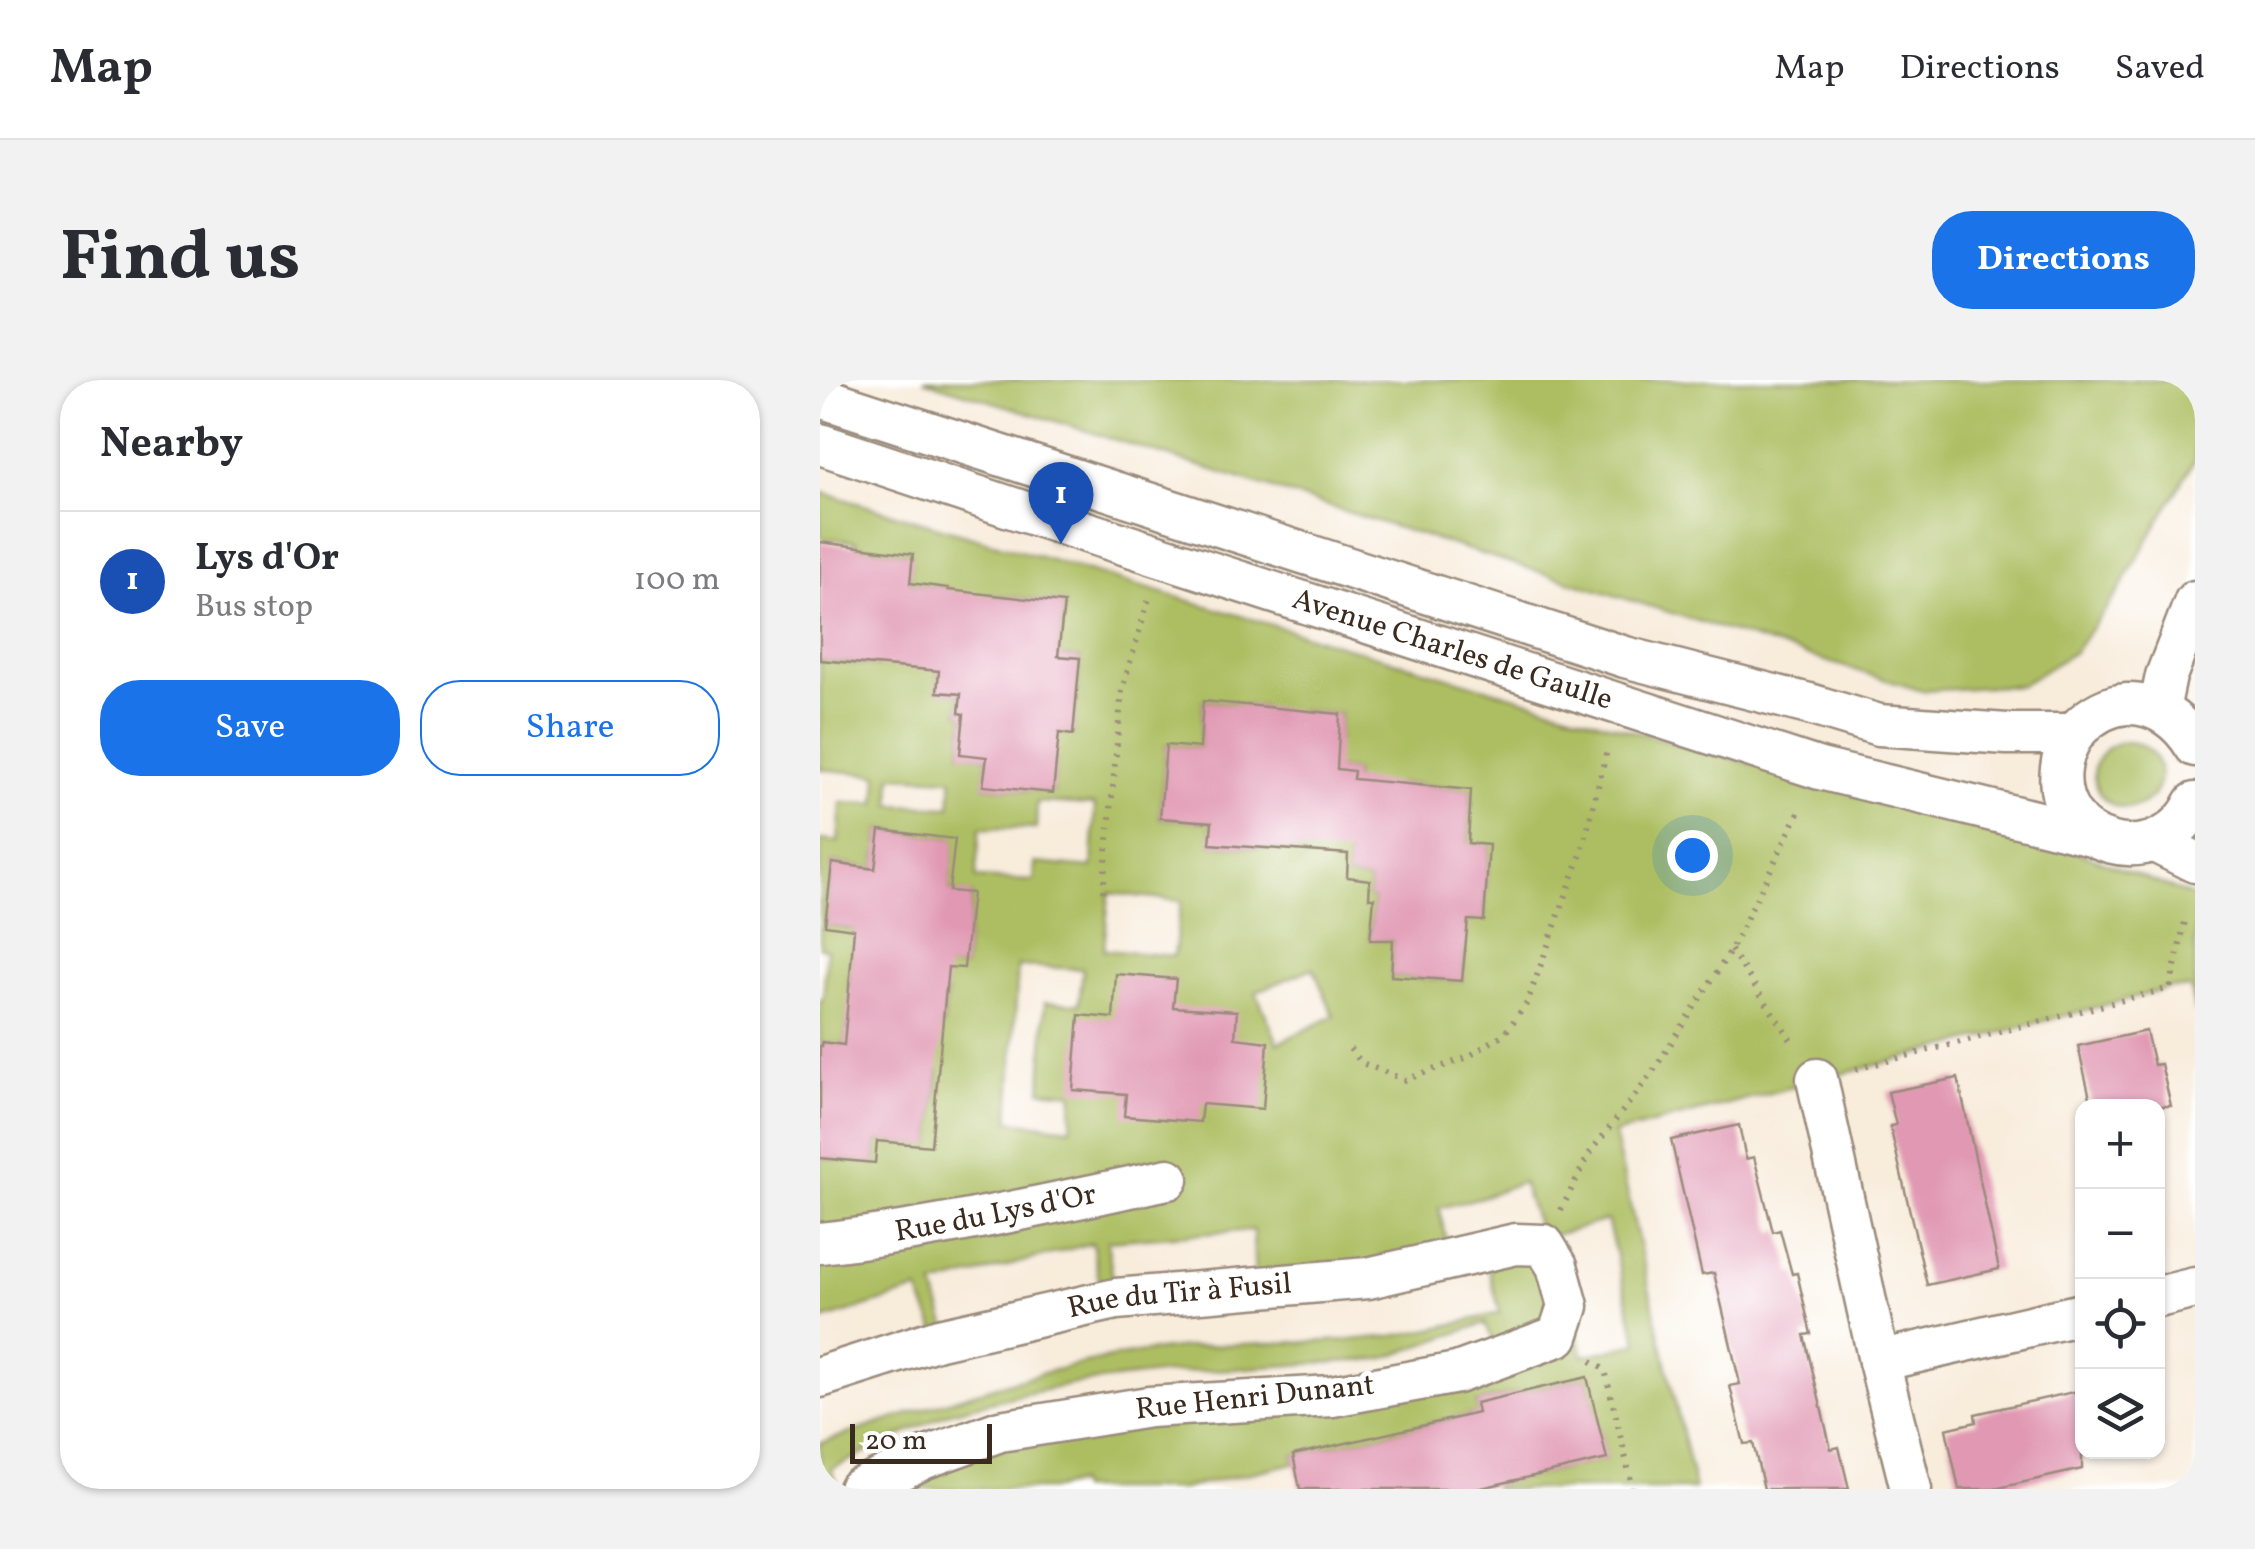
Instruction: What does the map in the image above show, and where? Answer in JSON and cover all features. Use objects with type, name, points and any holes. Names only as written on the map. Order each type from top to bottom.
[{"type":"street","name":"Avenue Charles de Gaulle","points":[[820,397],[1625,658],[1879,725],[2007,734],[2073,734]]},
{"type":"street","name":"Avenue Charles de Gaulle","points":[[820,444],[1820,768],[2092,835],[2112,844],[2134,846],[2155,842]]},
{"type":"street","points":[[2158,710],[2166,676],[2195,602]]},
{"type":"street","points":[[2092,835],[2076,820],[2064,800],[2060,777],[2063,755],[2073,734],[2088,719],[2107,708],[2127,704],[2158,710],[2185,730],[2195,746]]},
{"type":"street","points":[[2155,842],[2174,832],[2195,803]]},
{"type":"street","points":[[2155,842],[2195,862]]},
{"type":"street","points":[[1817,1080],[1910,1489]]},
{"type":"street","name":"Rue du Lys d'Or","points":[[820,1243],[877,1237],[1168,1179]]},
{"type":"street","name":"Rue du Tir à Fusil","points":[[820,1377],[939,1339],[1116,1298],[1368,1278],[1516,1244],[1544,1245]]},
{"type":"street","points":[[1544,1245],[1557,1266],[1568,1306],[1558,1336]]},
{"type":"street","points":[[2165,1294],[2195,1288]]},
{"type":"street","points":[[1879,1361],[2075,1316]]},
{"type":"street","name":"Rue Henri Dunant","points":[[859,1489],[925,1458],[1000,1431],[1150,1407],[1332,1396],[1457,1373],[1558,1336]]},
{"type":"path","points":[[1103,892],[1122,690],[1161,557]]},
{"type":"path","points":[[1350,1050],[1362,1063],[1405,1080],[1468,1058],[1505,1033],[1527,1002],[1582,851],[1612,730]]},
{"type":"path","points":[[1544,1245],[1590,1154],[1650,1076],[1731,950],[1820,768]]},
{"type":"path","points":[[1731,950],[1817,1080],[2170,988],[2186,917]]},
{"type":"path","points":[[1558,1336],[1605,1370],[1633,1489]]},
{"type":"green space","points":[[923,380],[2195,380],[2195,459],[2117,594],[2074,652],[2021,685],[1922,691]]},
{"type":"green space","points":[[820,492],[1622,728],[1814,781],[2034,835],[2195,897],[2195,1012],[2190,988],[2170,988],[1614,1134],[1695,1489],[1495,1489],[1494,1485],[1606,1459],[1587,1377],[1476,1403],[1478,1413],[1293,1455],[1294,1463],[1181,1489],[1079,1489],[1077,1483],[1053,1489],[859,1489],[925,1458],[1000,1431],[1149,1407],[1332,1396],[1457,1373],[1501,1356],[1485,1323],[1382,1359],[1157,1374],[1074,1384],[1006,1398],[950,1412],[831,1469],[841,1489],[820,1489],[820,1443],[1067,1367],[1151,1351],[1373,1338],[1500,1313],[1485,1253],[1516,1244],[1544,1244],[1522,1182],[1439,1208],[1450,1259],[1368,1278],[1255,1288],[1253,1230],[1107,1241],[1116,1298],[1242,1289],[1103,1301],[1092,1243],[934,1286],[950,1337],[939,1339],[918,1290],[820,1321],[820,1158],[875,1163],[877,1141],[931,1145],[939,1071],[905,1067],[906,1057],[913,1025],[943,1027],[946,994],[938,993],[941,966],[964,968],[972,894],[949,891],[954,839],[880,830],[875,869],[832,863],[825,925],[858,930],[849,985],[876,988],[871,1023],[847,1020],[844,1045],[820,1046],[820,1000],[827,949],[820,948],[820,840],[838,842],[841,803],[876,804],[878,775],[820,769],[820,660],[878,666],[882,639],[907,642],[906,650],[940,655],[937,691],[961,694],[959,713],[964,714],[960,753],[987,757],[984,786],[1053,793],[1056,761],[1048,761],[1050,733],[1073,734],[1080,658],[1058,656],[1064,603],[991,595],[987,627],[977,627],[977,621],[945,617],[948,588],[910,583],[912,554],[820,538]],"holes":[[[1203,701],[1264,707],[1262,740],[1282,742],[1283,736],[1296,737],[1299,710],[1340,714],[1338,741],[1324,740],[1322,768],[1354,771],[1351,810],[1384,812],[1384,816],[1395,817],[1399,783],[1471,790],[1468,843],[1489,846],[1484,920],[1461,920],[1459,948],[1465,949],[1462,981],[1391,976],[1393,940],[1370,939],[1374,898],[1369,897],[1370,880],[1347,877],[1349,838],[1316,836],[1316,829],[1287,826],[1285,850],[1211,844],[1212,822],[1160,818],[1166,745],[1200,748]],[[892,776],[952,779],[950,807],[891,805]],[[1037,802],[1095,805],[1092,868],[1035,863],[1034,881],[976,878],[980,828],[1036,829]],[[1109,893],[1181,901],[1174,956],[1104,950]],[[1018,966],[1083,969],[1079,1004],[1045,1002],[1041,1090],[1073,1093],[1071,1128],[1009,1121]],[[1313,968],[1334,1016],[1278,1043],[1256,992]],[[1607,1220],[1638,1343],[1584,1356],[1548,1237]]]},
{"type":"green space","points":[[2127,742],[2151,751],[2160,775],[2151,799],[2127,808],[2103,799],[2094,775],[2103,751]]},
{"type":"building","points":[[820,542],[913,554],[910,583],[1064,603],[1058,656],[1080,658],[1073,735],[1059,733],[1053,793],[983,786],[987,757],[960,754],[964,714],[959,713],[961,694],[937,692],[939,671],[820,660]]},
{"type":"building","points":[[1203,701],[1340,714],[1337,769],[1354,771],[1353,779],[1471,790],[1468,843],[1489,845],[1484,921],[1468,920],[1462,981],[1391,976],[1393,940],[1370,940],[1374,898],[1369,898],[1370,880],[1347,877],[1348,854],[1210,844],[1212,822],[1160,818],[1166,745],[1200,748]]},
{"type":"building","points":[[880,830],[955,839],[949,891],[972,893],[964,968],[948,967],[931,1146],[877,1141],[875,1163],[820,1158],[820,1046],[822,1042],[844,1045],[854,929],[825,925],[832,863],[875,869]]},
{"type":"building","points":[[1116,974],[1176,979],[1173,1007],[1237,1011],[1235,1038],[1268,1042],[1263,1109],[1202,1104],[1200,1122],[1124,1116],[1126,1094],[1073,1090],[1079,1015],[1113,1018]]},
{"type":"building","points":[[2146,1031],[2154,1065],[2161,1064],[2171,1106],[2165,1106],[2165,1099],[2090,1099],[2078,1046]]},
{"type":"building","points":[[1958,1078],[1999,1269],[1927,1285],[1890,1126],[1896,1125],[1888,1092]]},
{"type":"building","points":[[1739,1125],[1746,1159],[1754,1157],[1773,1232],[1780,1230],[1792,1274],[1797,1273],[1811,1334],[1804,1335],[1831,1449],[1839,1447],[1849,1489],[1764,1489],[1753,1443],[1744,1444],[1730,1386],[1740,1384],[1714,1273],[1702,1275],[1671,1140]]},
{"type":"building","points":[[1587,1377],[1607,1459],[1477,1489],[1300,1489],[1293,1455],[1478,1413],[1476,1403]]},
{"type":"building","points":[[2075,1392],[2075,1459],[2082,1459],[2082,1469],[1994,1489],[1959,1489],[1946,1429],[1976,1422],[1975,1414]]},
{"type":"place","name":"Lys d'Or","points":[[1061,544]]}]
